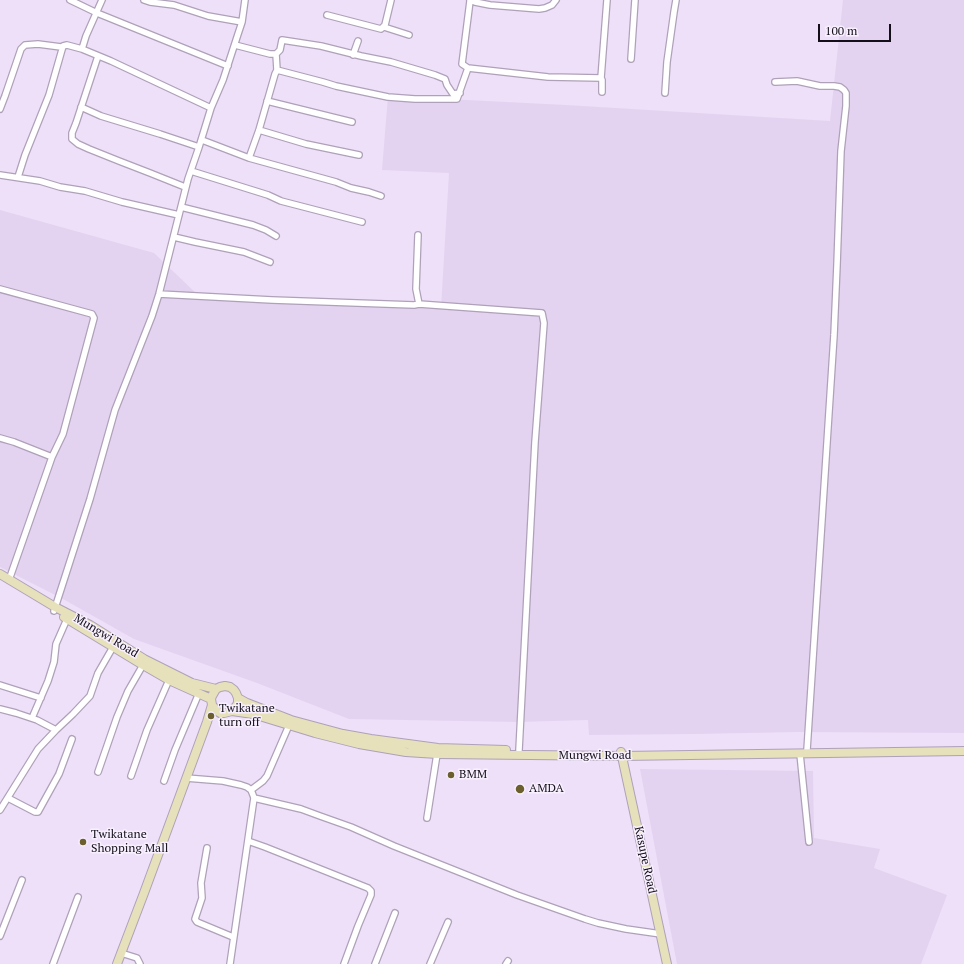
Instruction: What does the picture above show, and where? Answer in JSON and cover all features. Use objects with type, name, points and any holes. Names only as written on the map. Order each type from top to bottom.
[{"type":"main road","name":"Mungwi Road","points":[[0,574],[67,619],[142,665],[169,680],[199,693],[212,702]]},
{"type":"main road","name":"Mungwi Road","points":[[0,580],[54,609],[90,625],[144,659],[173,674],[192,683],[216,689]]},
{"type":"main road","points":[[117,964],[207,722],[212,696],[216,689],[220,687],[230,687],[234,690],[238,698],[237,705],[232,711],[228,713],[220,713],[207,722]]},
{"type":"main road","name":"Mungwi Road","points":[[238,698],[290,723],[315,733],[359,744],[406,752],[437,754],[621,754],[964,751]]},
{"type":"main road","points":[[212,702],[217,711],[220,713]]},
{"type":"main road","name":"Mungwi Road","points":[[232,711],[253,714],[342,734],[438,748],[621,754]]},
{"type":"main road","name":"Mungwi Road","points":[[804,752],[964,748]]},
{"type":"main road","name":"Kasupe Road","points":[[621,754],[667,964]]},
{"type":"street","points":[[70,0],[97,13],[228,66]]},
{"type":"street","points":[[82,50],[86,36],[102,0]]},
{"type":"street","points":[[144,0],[174,5],[208,16],[242,22]]},
{"type":"street","points":[[54,609],[90,499],[115,410],[152,316],[159,294],[185,188],[200,147],[211,108],[228,66],[242,22],[245,0]]},
{"type":"street","points":[[384,27],[391,0]]},
{"type":"street","points":[[556,0],[552,5],[539,9],[490,5],[470,0],[462,64],[468,68],[548,77],[601,78]]},
{"type":"street","points":[[602,92],[601,78],[607,0]]},
{"type":"street","points":[[631,59],[635,0]]},
{"type":"street","points":[[665,93],[667,62],[676,0]]},
{"type":"street","points":[[327,15],[376,28],[381,29],[384,27],[409,35]]},
{"type":"street","points":[[249,158],[277,70],[276,54],[280,50],[282,40],[321,46],[353,55],[391,62],[436,75],[445,79],[453,94],[460,93]]},
{"type":"street","points":[[353,55],[358,40]]},
{"type":"street","points":[[0,109],[22,49],[25,45],[38,44],[62,47],[67,45],[82,50],[211,108]]},
{"type":"street","points":[[234,45],[270,54],[276,54]]},
{"type":"street","points":[[18,177],[25,155],[49,95],[62,47]]},
{"type":"street","points":[[98,56],[71,137],[74,141],[89,149],[185,188]]},
{"type":"street","points":[[277,70],[388,98],[457,99],[468,68]]},
{"type":"street","points":[[775,82],[797,81],[820,86],[834,86],[840,87],[846,93],[841,151],[834,335],[804,752],[809,842]]},
{"type":"street","points":[[267,101],[352,122]]},
{"type":"street","points":[[81,107],[101,116],[153,131],[200,147]]},
{"type":"street","points":[[259,130],[306,144],[359,155]]},
{"type":"street","points":[[202,140],[249,158],[381,196]]},
{"type":"street","points":[[190,171],[281,200],[362,222]]},
{"type":"street","points":[[0,175],[40,181],[179,215]]},
{"type":"street","points":[[181,208],[254,225],[276,236]]},
{"type":"street","points":[[418,235],[416,289],[419,304]]},
{"type":"street","points":[[174,237],[244,252],[270,262]]},
{"type":"street","points":[[0,289],[92,314],[94,318],[63,434],[52,457],[10,580]]},
{"type":"street","points":[[159,294],[279,300],[419,304],[542,314],[544,323],[519,750]]},
{"type":"street","points":[[0,438],[52,457]]},
{"type":"street","points":[[32,718],[48,681],[54,662],[56,644],[67,619]]},
{"type":"street","points":[[0,810],[38,749],[90,696],[98,673],[113,647]]},
{"type":"street","points":[[98,772],[117,717],[142,665]]},
{"type":"street","points":[[131,776],[147,730],[169,680]]},
{"type":"street","points":[[0,685],[41,698]]},
{"type":"street","points":[[164,781],[175,750],[199,693]]},
{"type":"street","points":[[0,709],[32,718],[56,730]]},
{"type":"street","points":[[251,790],[258,786],[267,776],[290,723]]},
{"type":"street","points":[[8,798],[35,812],[38,812],[58,774],[72,739]]},
{"type":"street","points":[[427,818],[437,754]]},
{"type":"street","points":[[186,778],[223,781],[241,785],[251,790],[254,798],[230,964]]},
{"type":"street","points":[[254,798],[301,809],[351,827],[394,846],[517,895],[585,919],[626,929],[661,934]]},
{"type":"street","points":[[248,841],[371,890],[371,895],[344,964]]},
{"type":"street","points":[[207,848],[201,883],[202,898],[195,919],[197,922],[234,937]]},
{"type":"street","points":[[0,936],[22,880]]},
{"type":"street","points":[[53,964],[78,897]]},
{"type":"street","points":[[375,964],[395,913]]},
{"type":"street","points":[[430,964],[448,922]]},
{"type":"street","points":[[122,953],[137,958],[140,964]]},
{"type":"shaded area","points":[[843,0],[964,0],[964,733],[797,732],[589,735],[588,720],[518,722],[349,719],[257,683],[134,639],[63,599],[0,567],[0,210],[154,253],[199,296],[441,308],[449,173],[382,170],[388,96],[830,121]]},
{"type":"shaded area","points":[[640,769],[813,771],[814,838],[880,849],[874,868],[947,895],[921,964],[677,964]]},
{"type":"place","name":"Twikatane turn off","points":[[211,716]]},
{"type":"place","name":"BMM","points":[[451,775]]},
{"type":"place","name":"AMDA","points":[[520,789]]},
{"type":"place","name":"Twikatane Shopping Mall","points":[[83,842]]}]
